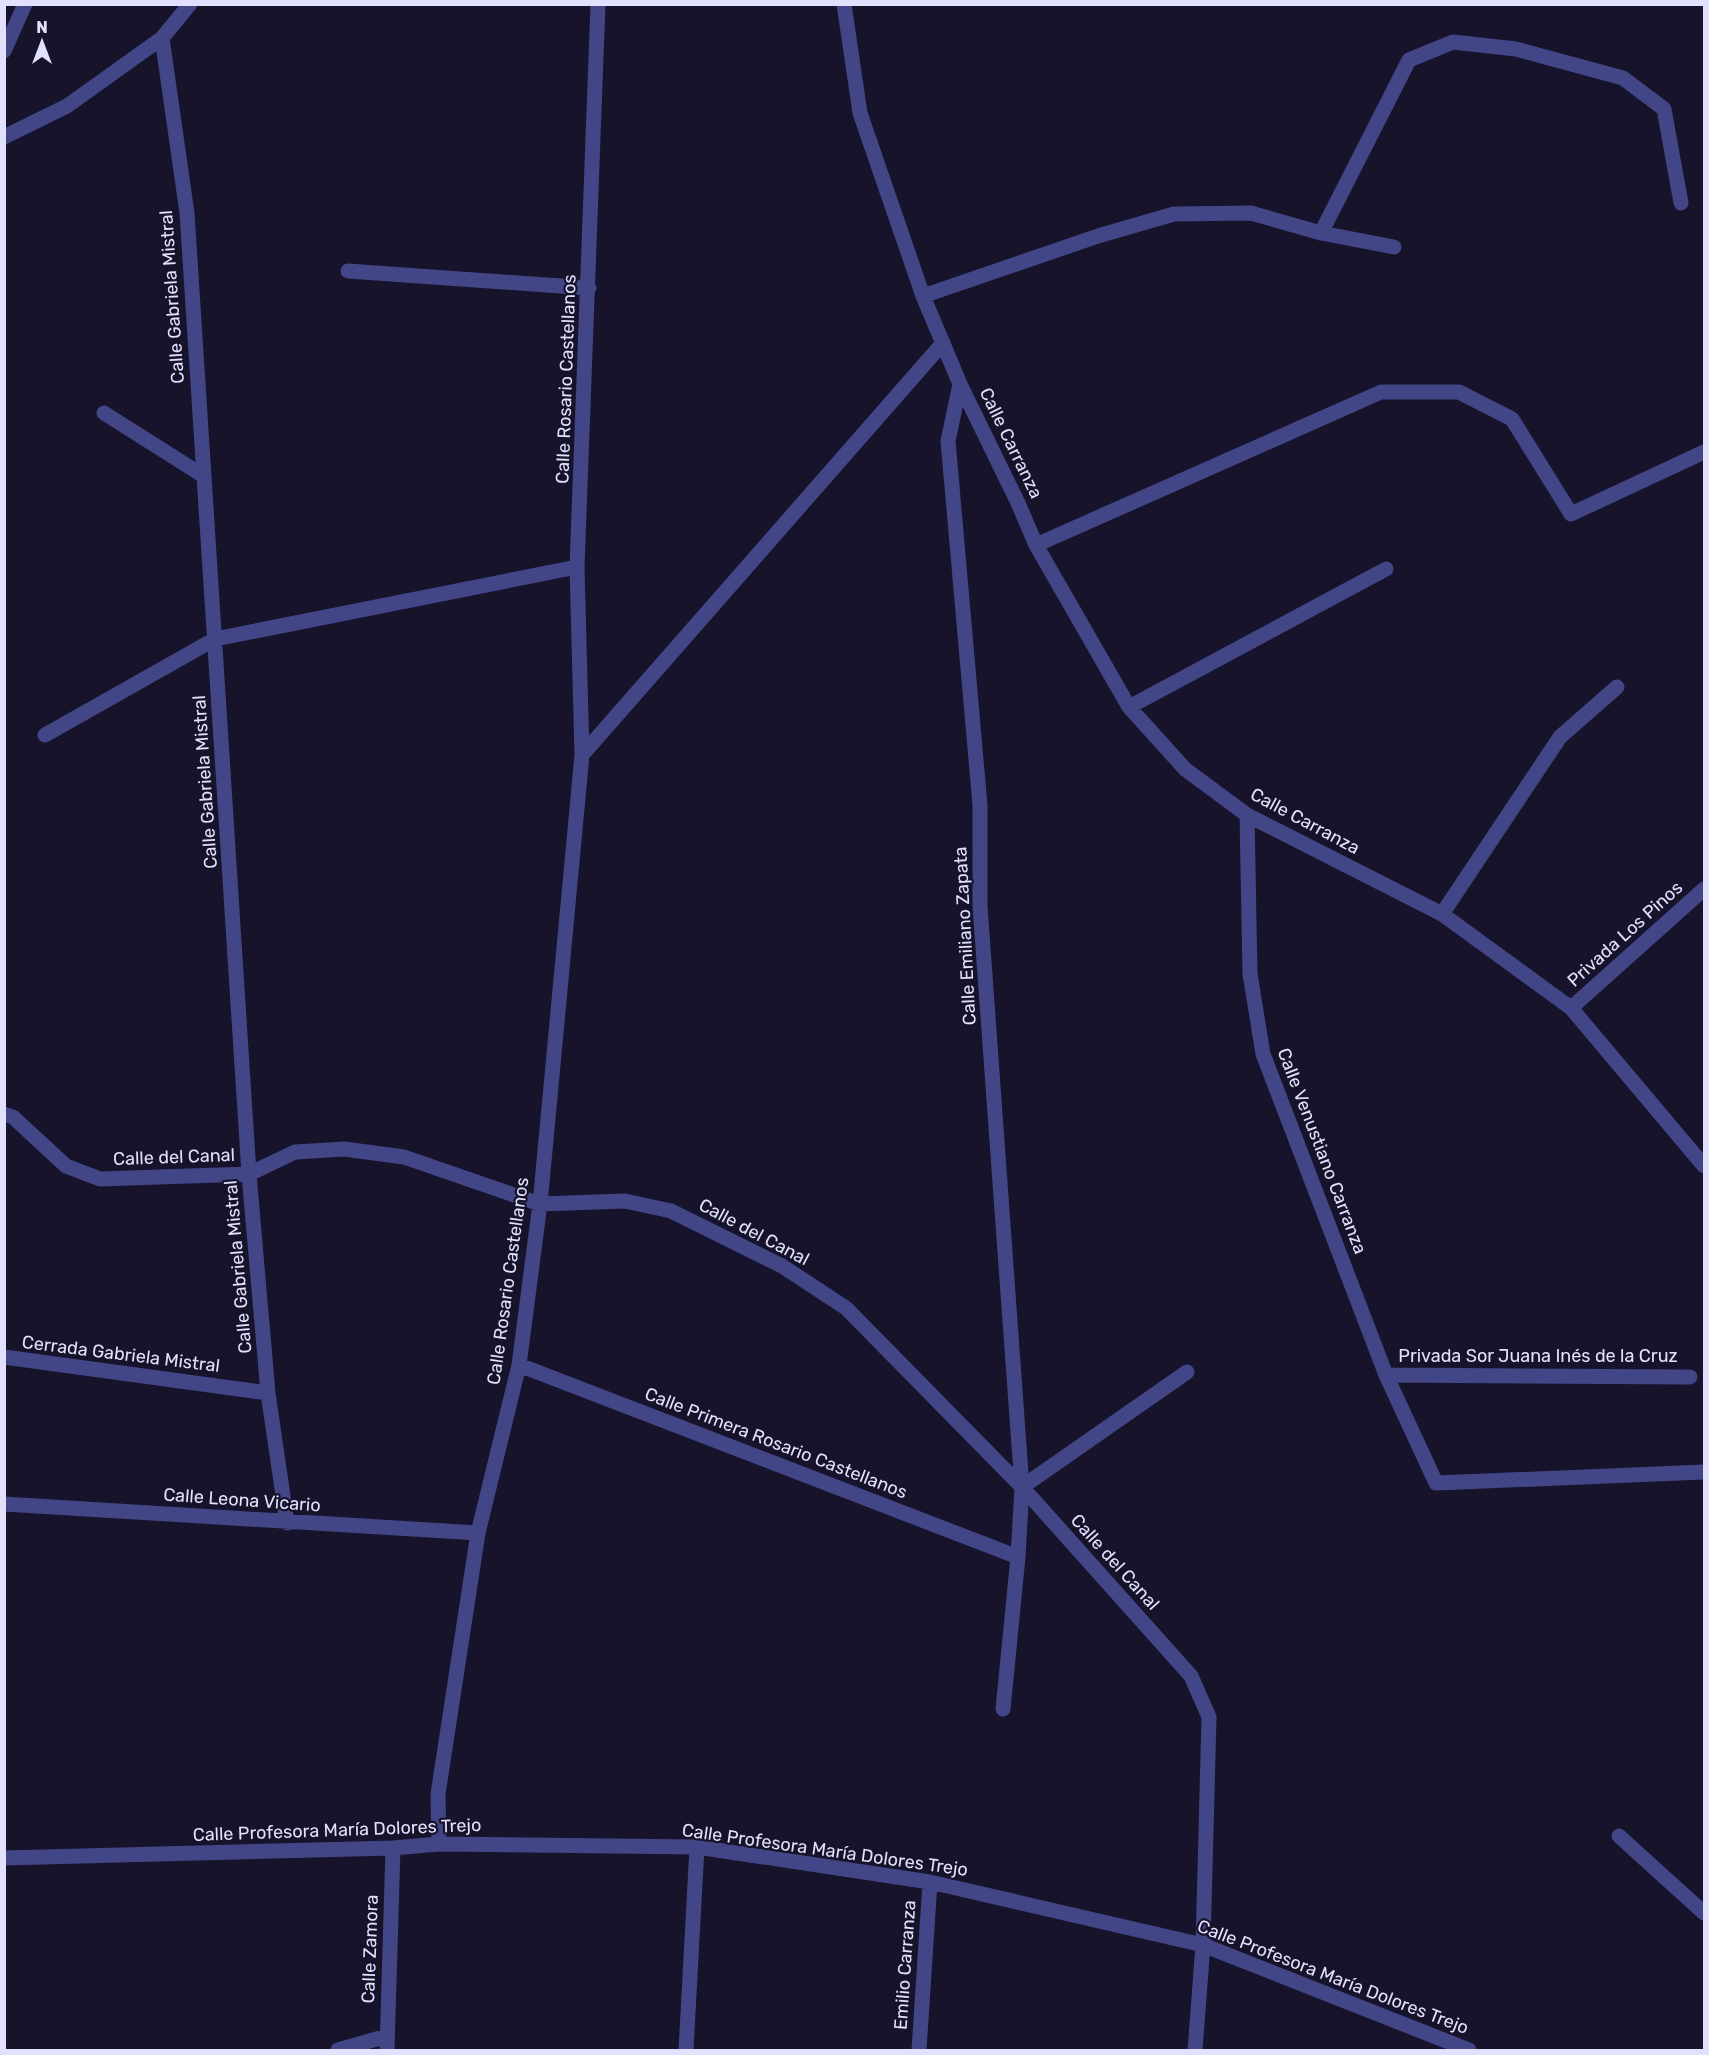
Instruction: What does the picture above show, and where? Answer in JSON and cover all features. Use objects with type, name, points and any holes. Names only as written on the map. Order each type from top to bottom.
[{"type":"street","points":[[4,51],[25,4]]},
{"type":"street","points":[[4,137],[67,106],[162,38],[190,4]]},
{"type":"street","name":"Calle Rosario Castellanos","points":[[439,1844],[438,1794],[478,1533],[519,1365],[540,1204],[582,755],[577,567],[598,4]]},
{"type":"street","name":"Calle Carranza","points":[[844,4],[860,113],[923,296],[960,384],[1036,545],[1130,707],[1185,769],[1247,815],[1442,914],[1571,1008],[1704,1167]]},
{"type":"street","name":"Calle Gabriela Mistral","points":[[162,38],[187,213],[202,475],[215,639],[249,1174],[268,1393],[287,1523]]},
{"type":"street","points":[[1322,233],[1409,60],[1453,42],[1516,49],[1623,78],[1664,109],[1681,203]]},
{"type":"street","points":[[923,296],[1098,236],[1174,214],[1251,213],[1322,233],[1394,247]]},
{"type":"street","points":[[348,271],[589,288]]},
{"type":"street","points":[[582,755],[909,385],[943,343]]},
{"type":"street","name":"Calle Emiliano Zapata","points":[[960,384],[948,441],[980,805],[980,906],[1022,1487],[1018,1557],[1003,1709]]},
{"type":"street","points":[[1036,545],[1381,392],[1458,392],[1512,419],[1571,514],[1704,452]]},
{"type":"street","points":[[104,413],[202,475]]},
{"type":"street","points":[[45,735],[215,639],[577,567]]},
{"type":"street","points":[[1130,707],[1386,569]]},
{"type":"street","points":[[1442,914],[1560,736],[1617,687]]},
{"type":"street","name":"Calle Venustiano Carranza","points":[[1247,815],[1250,974],[1263,1053],[1386,1375],[1436,1484],[1704,1472]]},
{"type":"street","name":"Privada Los Pinos","points":[[1571,1008],[1704,889]]},
{"type":"street","name":"Calle del Canal","points":[[4,1114],[13,1117],[66,1166],[100,1179],[249,1174],[295,1152],[344,1149],[404,1157],[540,1204],[625,1201],[671,1211],[783,1266],[846,1308],[1022,1487],[1191,1676],[1209,1717],[1203,1945],[1195,2050]]},
{"type":"street","name":"Cerrada Gabriela Mistral","points":[[4,1357],[268,1393]]},
{"type":"street","name":"Calle Primera Rosario Castellanos","points":[[519,1365],[1018,1557]]},
{"type":"street","points":[[1022,1487],[1187,1372]]},
{"type":"street","name":"Privada Sor Juana Inés de la Cruz","points":[[1386,1375],[1690,1377]]},
{"type":"street","name":"Calle Leona Vicario","points":[[4,1504],[478,1533]]},
{"type":"street","points":[[1619,1836],[1704,1913]]},
{"type":"street","name":"Calle Profesora María Dolores Trejo","points":[[4,1858],[393,1848],[439,1844],[698,1847],[930,1882],[1203,1945],[1469,2050]]},
{"type":"street","points":[[686,2050],[698,1847]]},
{"type":"street","name":"Calle Zamora","points":[[387,2043],[393,1848]]},
{"type":"street","name":"Emilio Carranza","points":[[920,2050],[930,1882]]},
{"type":"street","points":[[338,2050],[387,2043]]}]
